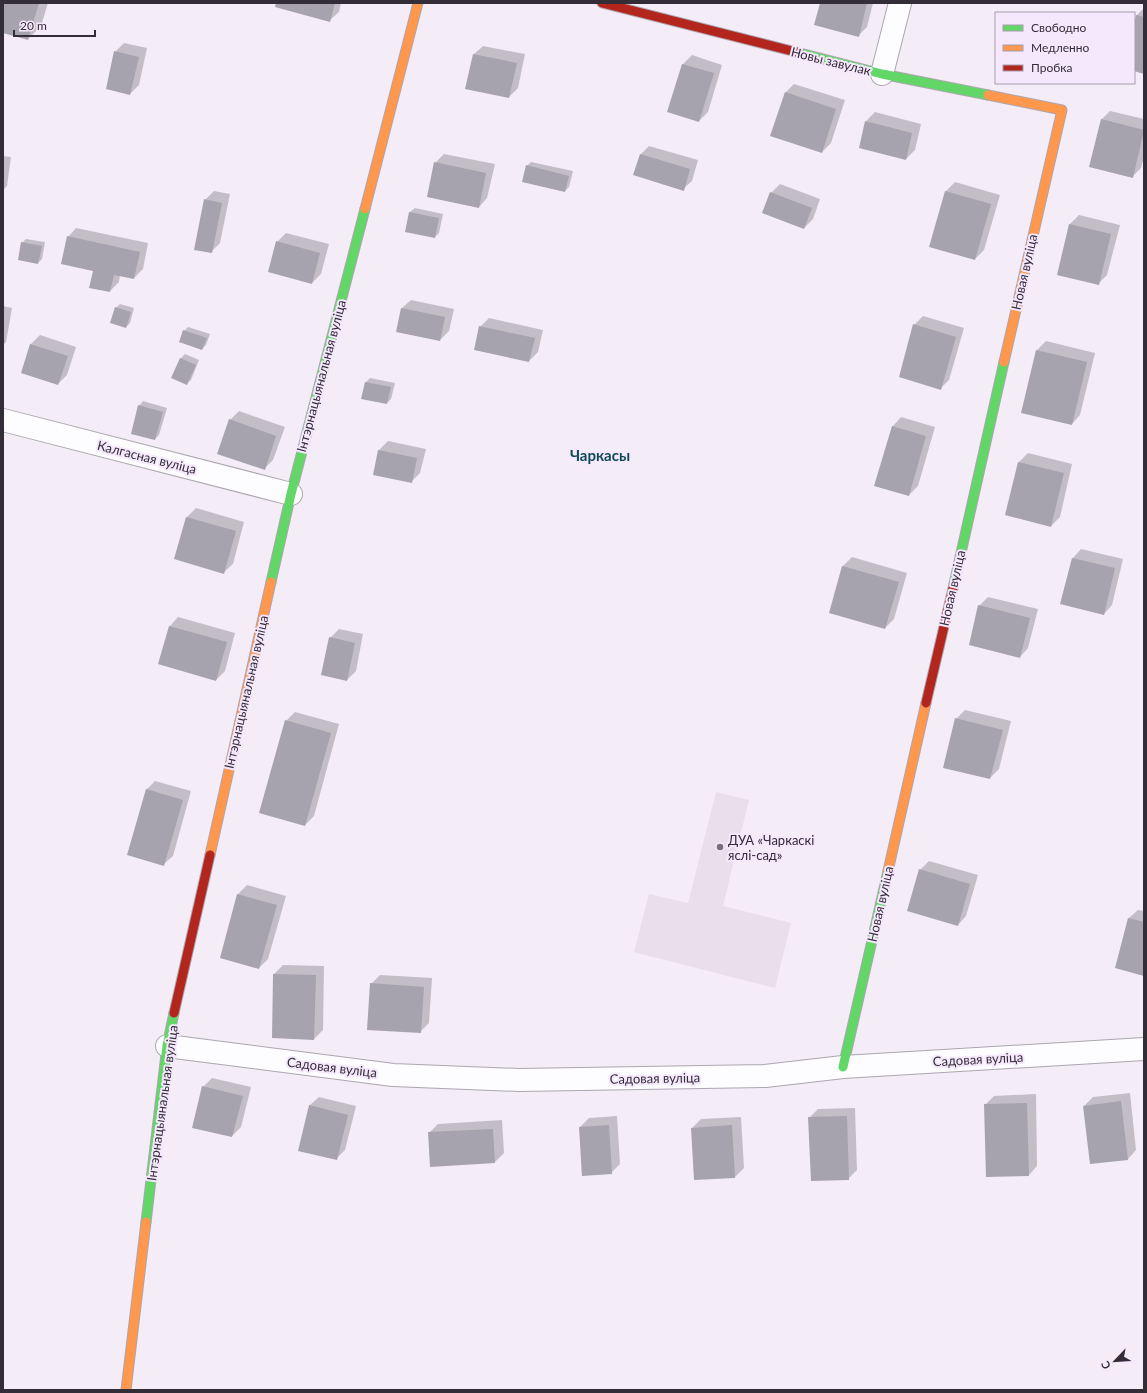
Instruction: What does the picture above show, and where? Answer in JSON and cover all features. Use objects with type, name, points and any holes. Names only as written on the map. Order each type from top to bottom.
[{"type":"street","name":"Інтэрнацыянальная вуліца","points":[[126,1390],[167,1046],[291,494],[418,3]]},
{"type":"street","name":"Новы завулак","points":[[602,3],[882,74],[1062,110]]},
{"type":"street","points":[[882,74],[900,3]]},
{"type":"street","name":"Новая вуліца","points":[[843,1066],[1062,110]]},
{"type":"street","name":"Калгасная вуліца","points":[[3,420],[291,494]]},
{"type":"street","name":"Садовая вуліца","points":[[167,1046],[393,1075],[519,1080],[765,1076],[843,1066],[1144,1049]]},
{"type":"shaded area","name":"ДУА «Чаркаскі яслі-сад»","points":[[716,792],[749,800],[723,906],[791,923],[775,988],[634,952],[649,894],[688,903]]},
{"type":"building","points":[[3,3],[39,3],[28,40],[3,33]]},
{"type":"building","points":[[276,3],[335,3],[330,22],[275,7]]},
{"type":"building","points":[[820,3],[867,3],[859,37],[814,25]]},
{"type":"building","points":[[1136,15],[1144,17],[1144,74],[1135,71]]},
{"type":"building","points":[[114,51],[139,57],[130,95],[106,89]]},
{"type":"building","points":[[473,54],[517,63],[509,98],[465,89]]},
{"type":"building","points":[[682,64],[714,73],[699,122],[667,112]]},
{"type":"building","points":[[785,92],[836,109],[822,153],[770,136]]},
{"type":"building","points":[[1101,119],[1144,130],[1133,178],[1089,167]]},
{"type":"building","points":[[865,121],[912,133],[906,160],[859,148]]},
{"type":"building","points":[[640,154],[690,169],[684,191],[633,175]]},
{"type":"building","points":[[434,162],[486,173],[479,208],[427,197]]},
{"type":"building","points":[[526,165],[569,176],[565,192],[522,182]]},
{"type":"building","points":[[945,191],[991,204],[975,260],[929,247]]},
{"type":"building","points":[[770,192],[812,208],[804,229],[762,213]]},
{"type":"building","points":[[204,199],[222,203],[212,253],[194,250]]},
{"type":"building","points":[[409,212],[439,218],[435,238],[405,232]]},
{"type":"building","points":[[1069,224],[1111,234],[1099,285],[1057,275]]},
{"type":"building","points":[[67,236],[140,252],[134,279],[114,275],[110,292],[89,288],[93,271],[61,264]]},
{"type":"building","points":[[276,241],[320,253],[312,284],[268,272]]},
{"type":"building","points":[[21,242],[42,246],[38,264],[18,260]]},
{"type":"building","points":[[115,307],[131,312],[126,328],[110,323]]},
{"type":"building","points":[[401,308],[445,317],[440,341],[396,332]]},
{"type":"building","points":[[913,324],[956,337],[941,390],[899,377]]},
{"type":"building","points":[[479,326],[535,338],[529,362],[474,350]]},
{"type":"building","points":[[183,330],[207,338],[202,350],[179,342]]},
{"type":"building","points":[[30,344],[68,356],[58,385],[21,373]]},
{"type":"building","points":[[1036,350],[1087,362],[1072,425],[1021,413]]},
{"type":"building","points":[[180,358],[196,365],[187,385],[171,378]]},
{"type":"building","points":[[365,382],[391,387],[387,404],[361,399]]},
{"type":"building","points":[[138,405],[163,412],[155,440],[131,434]]},
{"type":"building","points":[[229,419],[276,436],[265,470],[217,454]]},
{"type":"building","points":[[892,426],[926,436],[909,496],[874,486]]},
{"type":"building","points":[[378,450],[417,458],[412,483],[373,475]]},
{"type":"building","points":[[1018,462],[1064,473],[1051,527],[1005,515]]},
{"type":"building","points":[[186,517],[236,531],[224,574],[174,559]]},
{"type":"building","points":[[1072,558],[1115,568],[1104,615],[1060,604]]},
{"type":"building","points":[[842,566],[899,582],[885,629],[829,613]]},
{"type":"building","points":[[978,605],[1030,618],[1020,658],[969,645]]},
{"type":"building","points":[[169,626],[227,642],[216,681],[158,664]]},
{"type":"building","points":[[329,637],[355,643],[347,681],[321,675]]},
{"type":"building","points":[[955,718],[1003,730],[990,779],[943,768]]},
{"type":"building","points":[[285,720],[331,733],[305,826],[259,813]]},
{"type":"building","points":[[146,789],[183,800],[164,866],[127,855]]},
{"type":"building","points":[[919,869],[970,884],[958,926],[907,911]]},
{"type":"building","points":[[237,894],[277,905],[259,969],[220,958]]},
{"type":"building","points":[[1128,918],[1144,922],[1144,976],[1115,968]]},
{"type":"building","points":[[273,974],[316,975],[314,1040],[272,1038]]},
{"type":"building","points":[[370,983],[424,987],[421,1033],[367,1030]]},
{"type":"building","points":[[202,1086],[243,1096],[232,1137],[192,1128]]},
{"type":"building","points":[[1121,1101],[1128,1160],[1090,1164],[1083,1106]]},
{"type":"building","points":[[1027,1103],[1029,1176],[986,1177],[984,1104]]},
{"type":"building","points":[[309,1105],[348,1115],[337,1160],[298,1151]]},
{"type":"building","points":[[847,1116],[849,1180],[811,1181],[808,1117]]},
{"type":"building","points":[[609,1125],[612,1174],[582,1176],[579,1127]]},
{"type":"building","points":[[732,1125],[735,1178],[694,1180],[691,1128]]},
{"type":"building","points":[[493,1129],[495,1163],[430,1167],[428,1132]]},
{"type":"traffic: fast","points":[[800,53],[882,74],[988,95]]},
{"type":"traffic: fast","points":[[271,582],[291,494],[365,209]]},
{"type":"traffic: fast","points":[[954,584],[1004,362]]},
{"type":"traffic: fast","points":[[843,1067],[888,871]]},
{"type":"traffic: fast","points":[[146,1222],[167,1046],[174,1013]]},
{"type":"traffic: slow","points":[[365,209],[418,3]]},
{"type":"traffic: slow","points":[[988,95],[1062,110],[1004,362]]},
{"type":"traffic: slow","points":[[210,855],[271,582]]},
{"type":"traffic: slow","points":[[888,871],[926,703]]},
{"type":"traffic: slow","points":[[126,1390],[146,1222]]},
{"type":"traffic: jam","points":[[602,3],[800,53]]},
{"type":"traffic: jam","points":[[926,703],[954,584]]},
{"type":"traffic: jam","points":[[174,1013],[210,855]]},
{"type":"place","name":"ДУА «Чаркаскі яслі-сад»","points":[[720,847]]},
{"type":"district","name":"Чаркасы","points":[[600,455]]}]
